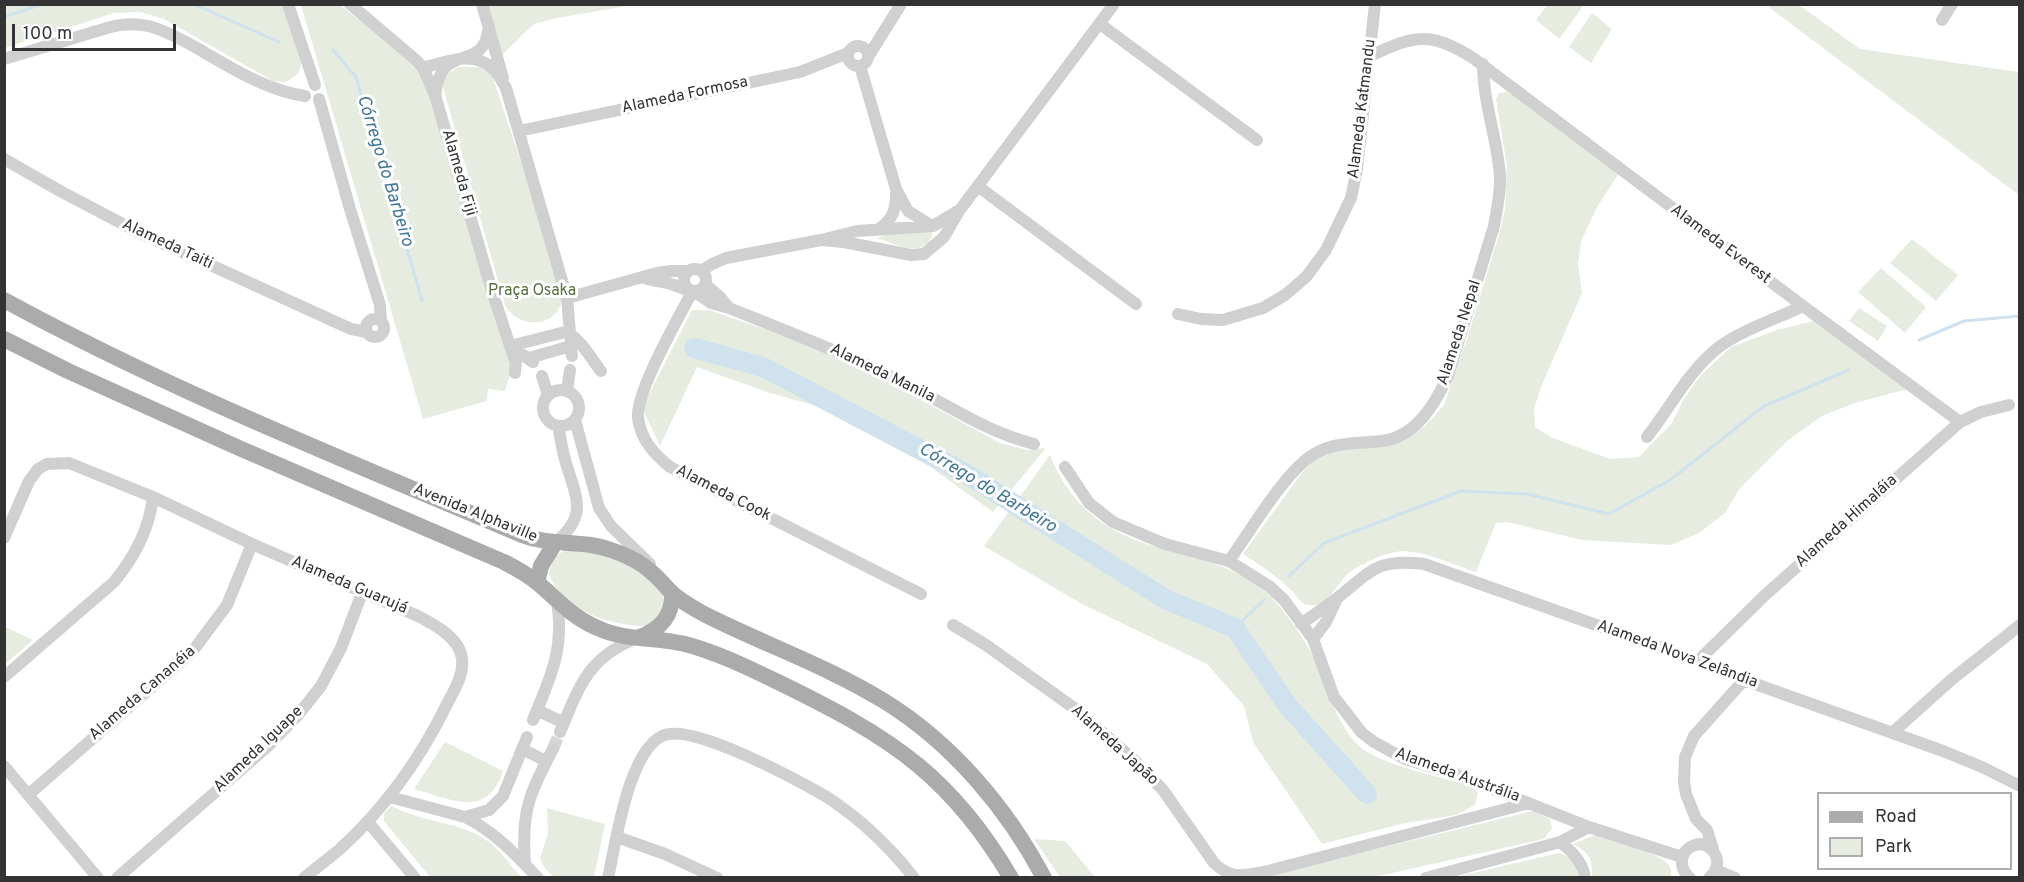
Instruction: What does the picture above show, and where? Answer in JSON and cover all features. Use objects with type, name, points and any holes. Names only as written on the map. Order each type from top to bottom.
[{"type":"main road","name":"Avenida Alphaville","points":[[4,300],[100,349],[287,435],[522,536],[555,543],[589,544],[629,557],[645,567],[672,593],[703,613],[849,681],[885,701],[918,725],[948,751],[998,806],[1041,872]]},
{"type":"main road","name":"Avenida Alphaville","points":[[4,339],[68,371],[196,429],[486,554],[537,582],[582,621],[602,630],[636,639],[668,641],[712,653],[796,691],[861,725],[918,766],[944,789],[980,832],[1011,878]]},
{"type":"main road","points":[[537,582],[541,566],[555,543]]},
{"type":"main road","points":[[636,639],[663,623],[670,608],[672,593]]},
{"type":"street","name":"Alameda Fiji","points":[[350,4],[423,68],[435,95],[492,291],[516,363],[515,373]]},
{"type":"street","points":[[482,4],[567,298],[571,351],[531,360],[510,346]]},
{"type":"street","points":[[901,4],[857,57],[896,189],[908,212],[933,226],[937,235],[932,249]]},
{"type":"street","points":[[821,240],[844,242],[911,255],[924,254],[932,249],[944,237],[959,211],[1114,4]]},
{"type":"street","name":"Alameda Katmandu","points":[[1178,314],[1200,319],[1222,320],[1263,308],[1285,295],[1306,277],[1319,259],[1340,223],[1351,198],[1357,170],[1376,4]]},
{"type":"street","points":[[1942,20],[1953,4]]},
{"type":"street","points":[[4,59],[107,28],[136,24],[150,26],[177,37],[258,82],[278,90],[305,96],[311,101],[319,99],[322,92],[315,85],[290,6]]},
{"type":"street","points":[[1100,24],[1257,140]]},
{"type":"street","points":[[423,68],[475,53],[486,41],[489,26]]},
{"type":"street","name":"Alameda Everest","points":[[1370,56],[1401,42],[1428,38],[1457,48],[1483,64],[1960,422]]},
{"type":"street","name":"Alameda Formosa","points":[[519,131],[800,72],[857,57]]},
{"type":"street","points":[[435,95],[442,73],[454,60],[466,59],[486,63],[506,88]]},
{"type":"street","name":"Alameda Nepal","points":[[1229,561],[1284,482],[1310,456],[1342,443],[1384,441],[1400,436],[1427,413],[1441,392],[1448,376],[1494,226],[1498,204],[1500,175],[1483,83],[1483,64]]},
{"type":"street","points":[[1486,99],[1504,82]]},
{"type":"street","points":[[305,96],[307,88],[315,85]]},
{"type":"street","name":"Alameda Taiti","points":[[4,159],[138,232],[358,331],[371,325],[380,305],[319,99]]},
{"type":"street","points":[[979,187],[1136,304]]},
{"type":"street","points":[[877,248],[872,238],[878,229],[889,222],[893,216],[896,207],[896,189]]},
{"type":"street","points":[[698,285],[719,261],[857,231],[933,226],[959,211]]},
{"type":"street","points":[[567,298],[671,271],[696,269],[698,285]]},
{"type":"street","points":[[687,271],[683,281],[698,285]]},
{"type":"street","points":[[639,279],[698,285]]},
{"type":"street","name":"Alameda Manila","points":[[698,285],[720,297],[729,308],[857,361],[1005,436],[1034,444]]},
{"type":"street","name":"Alameda Cook","points":[[698,285],[648,380],[638,407],[642,431],[652,451],[670,467],[921,594]]},
{"type":"street","points":[[1647,437],[1706,358],[1720,346],[1803,306]]},
{"type":"street","points":[[510,346],[569,333],[601,371]]},
{"type":"street","points":[[567,391],[570,370]]},
{"type":"street","points":[[542,375],[548,395]]},
{"type":"street","points":[[575,420],[564,426],[548,421],[544,417],[543,405],[548,395],[557,391],[567,391],[579,404],[575,420],[599,508],[611,526],[664,578],[672,593]]},
{"type":"street","name":"Alameda Himaláia","points":[[1698,661],[1764,596],[1960,422],[1981,412],[2009,405]]},
{"type":"street","points":[[555,543],[567,533],[578,512],[576,492],[565,461],[558,426]]},
{"type":"street","name":"Alameda Guarujá","points":[[4,538],[29,480],[47,464],[69,463],[153,497],[252,544],[434,624],[458,646],[462,658],[462,673],[431,737],[408,773],[368,822],[304,878]]},
{"type":"street","name":"Alameda Austrália","points":[[1065,467],[1089,504],[1113,522],[1165,544],[1229,561],[1269,586],[1284,600],[1313,639],[1334,697],[1362,734],[1387,751],[1405,759],[1455,774],[1588,827],[1682,857]]},
{"type":"street","points":[[4,677],[114,582],[141,541],[150,516],[153,497]]},
{"type":"street","name":"Alameda Cananéia","points":[[28,795],[192,652],[227,605],[252,544]]},
{"type":"street","name":"Alameda Nova Zelândia","points":[[1301,624],[1373,570],[1405,562],[1424,564],[1698,661],[1743,680],[1973,763],[2019,786]]},
{"type":"street","name":"Alameda Iguape","points":[[117,878],[233,777],[298,715],[321,686],[331,667],[356,612],[362,593]]},
{"type":"street","name":"Alameda Nova Zelândia","points":[[1313,639],[1326,622],[1338,598]]},
{"type":"street","points":[[558,602],[561,623],[557,658],[535,715],[562,727],[589,671],[604,656],[636,639]]},
{"type":"street","name":"Alameda Japão","points":[[953,625],[986,645],[1074,708],[1132,759],[1163,790],[1214,863],[1224,872],[1235,876],[1264,872],[1531,803]]},
{"type":"street","points":[[1892,733],[1951,680],[2019,625]]},
{"type":"street","points":[[1735,878],[1712,874],[1718,860],[1707,830],[1696,819],[1683,782],[1687,751],[1698,731],[1743,680]]},
{"type":"street","points":[[608,878],[630,783],[649,747],[661,736],[671,733],[689,734],[714,742],[781,772],[829,798],[863,824],[896,854],[914,878]]},
{"type":"street","points":[[465,817],[489,810],[503,796],[527,737]]},
{"type":"street","points":[[522,749],[546,761]]},
{"type":"street","points":[[525,864],[523,828],[525,813],[553,749]]},
{"type":"street","points":[[4,766],[98,878]]},
{"type":"street","name":"Alameda Japão","points":[[1466,819],[1508,795]]},
{"type":"street","points":[[390,797],[465,817],[501,840],[538,878]]},
{"type":"street","points":[[1692,845],[1696,819]]},
{"type":"street","points":[[368,822],[415,878]]},
{"type":"street","points":[[1426,878],[1560,842],[1588,827]]},
{"type":"street","points":[[617,837],[664,854],[717,878]]},
{"type":"street","points":[[1560,842],[1584,868],[1585,878]]},
{"type":"street","points":[[1690,878],[1683,870],[1682,857],[1687,848],[1692,845],[1705,844],[1713,849]]},
{"type":"street","points":[[1041,872],[1051,878]]},
{"type":"green space","points":[[285,4],[302,61],[298,74],[286,82],[273,81],[164,19],[140,12],[114,13],[5,48],[5,5]]},
{"type":"green space","points":[[1548,4],[1584,4],[1559,39],[1536,20]]},
{"type":"green space","points":[[301,5],[340,5],[400,52],[423,76],[511,361],[505,391],[488,389],[487,401],[423,419]]},
{"type":"green space","points":[[487,5],[633,5],[534,24],[502,55]]},
{"type":"green space","points":[[1766,5],[1799,5],[1860,49],[2019,72],[2019,195]]},
{"type":"green space","points":[[1592,13],[1612,29],[1591,63],[1569,47]]},
{"type":"green space","name":"Praça Osaka","points":[[458,67],[480,67],[491,72],[562,285],[561,304],[550,318],[542,322],[517,318],[505,305],[443,87],[446,78]]},
{"type":"green space","points":[[1506,92],[1515,95],[1619,173],[1597,207],[1581,241],[1578,264],[1582,293],[1541,387],[1534,409],[1535,427],[1553,438],[1610,459],[1639,457],[1672,423],[1684,399],[1701,375],[1731,347],[1777,330],[1814,321],[1908,389],[1855,403],[1822,416],[1787,441],[1740,488],[1725,513],[1699,533],[1671,545],[1582,540],[1507,522],[1496,523],[1476,572],[1422,554],[1404,551],[1391,553],[1354,569],[1321,604],[1305,604],[1280,580],[1243,554],[1312,462],[1340,449],[1386,446],[1414,434],[1425,426],[1444,405],[1468,336],[1505,209],[1507,166],[1496,99],[1499,93]]},
{"type":"green space","points":[[933,233],[929,241],[917,248],[901,246],[877,238],[889,234]]},
{"type":"green space","points":[[1912,239],[1958,275],[1936,301],[1890,263]]},
{"type":"green space","points":[[1881,268],[1926,307],[1905,333],[1858,292]]},
{"type":"green space","points":[[1859,308],[1887,326],[1878,341],[1849,321]]},
{"type":"green space","points":[[692,310],[709,310],[859,366],[1000,443],[1028,450],[1046,448],[993,512],[929,466],[813,405],[767,392],[697,367],[660,446],[642,408]]},
{"type":"green space","points":[[1050,455],[1068,490],[1093,516],[1108,526],[1141,542],[1217,564],[1264,590],[1292,622],[1304,641],[1315,660],[1343,726],[1358,745],[1367,752],[1394,764],[1469,785],[1478,792],[1475,805],[1456,815],[1405,823],[1322,844],[1253,742],[1244,706],[1207,664],[1080,603],[984,546]]},
{"type":"green space","points":[[567,549],[598,551],[635,567],[663,594],[664,612],[652,624],[638,626],[595,616],[572,603],[554,585],[549,574],[554,557]]},
{"type":"green space","points":[[5,627],[33,640],[5,664]]},
{"type":"green space","points":[[445,742],[503,771],[496,786],[487,796],[477,801],[454,801],[414,789]]},
{"type":"green space","points":[[392,806],[404,812],[478,835],[498,850],[521,877],[430,877],[384,821],[384,813]]},
{"type":"green space","points":[[547,808],[605,824],[594,877],[554,877],[543,866],[540,858],[548,834]]},
{"type":"green space","points":[[1533,811],[1550,819],[1552,828],[1544,839],[1374,877],[1261,877]]},
{"type":"green space","points":[[1597,834],[1646,851],[1663,860],[1670,867],[1671,878],[1592,877],[1589,857],[1573,844]]},
{"type":"green space","points":[[1034,839],[1065,841],[1095,877],[1060,877]]},
{"type":"green space","points":[[1559,853],[1570,859],[1579,877],[1451,878]]},
{"type":"waterway","name":"Córrego do Barbeiro","points":[[4,17],[43,4]]},
{"type":"waterway","name":"Córrego do Barbeiro","points":[[194,4],[279,42]]},
{"type":"waterway","name":"Córrego do Barbeiro","points":[[333,50],[356,77],[422,300]]},
{"type":"waterway","name":"Córrego do Barbeiro","points":[[1919,340],[1964,321],[2020,316]]},
{"type":"waterway","name":"Córrego do Barbeiro","points":[[694,348],[763,367],[965,473],[1165,599],[1235,628],[1287,705],[1367,794]]},
{"type":"waterway","name":"Córrego do Barbeiro","points":[[1289,576],[1324,543],[1461,491],[1527,494],[1609,514],[1670,480],[1764,406],[1849,370]]},
{"type":"waterway","name":"Córrego do Barbeiro","points":[[1235,628],[1265,599]]},
{"type":"tunnel","points":[[553,749],[560,732]]}]
